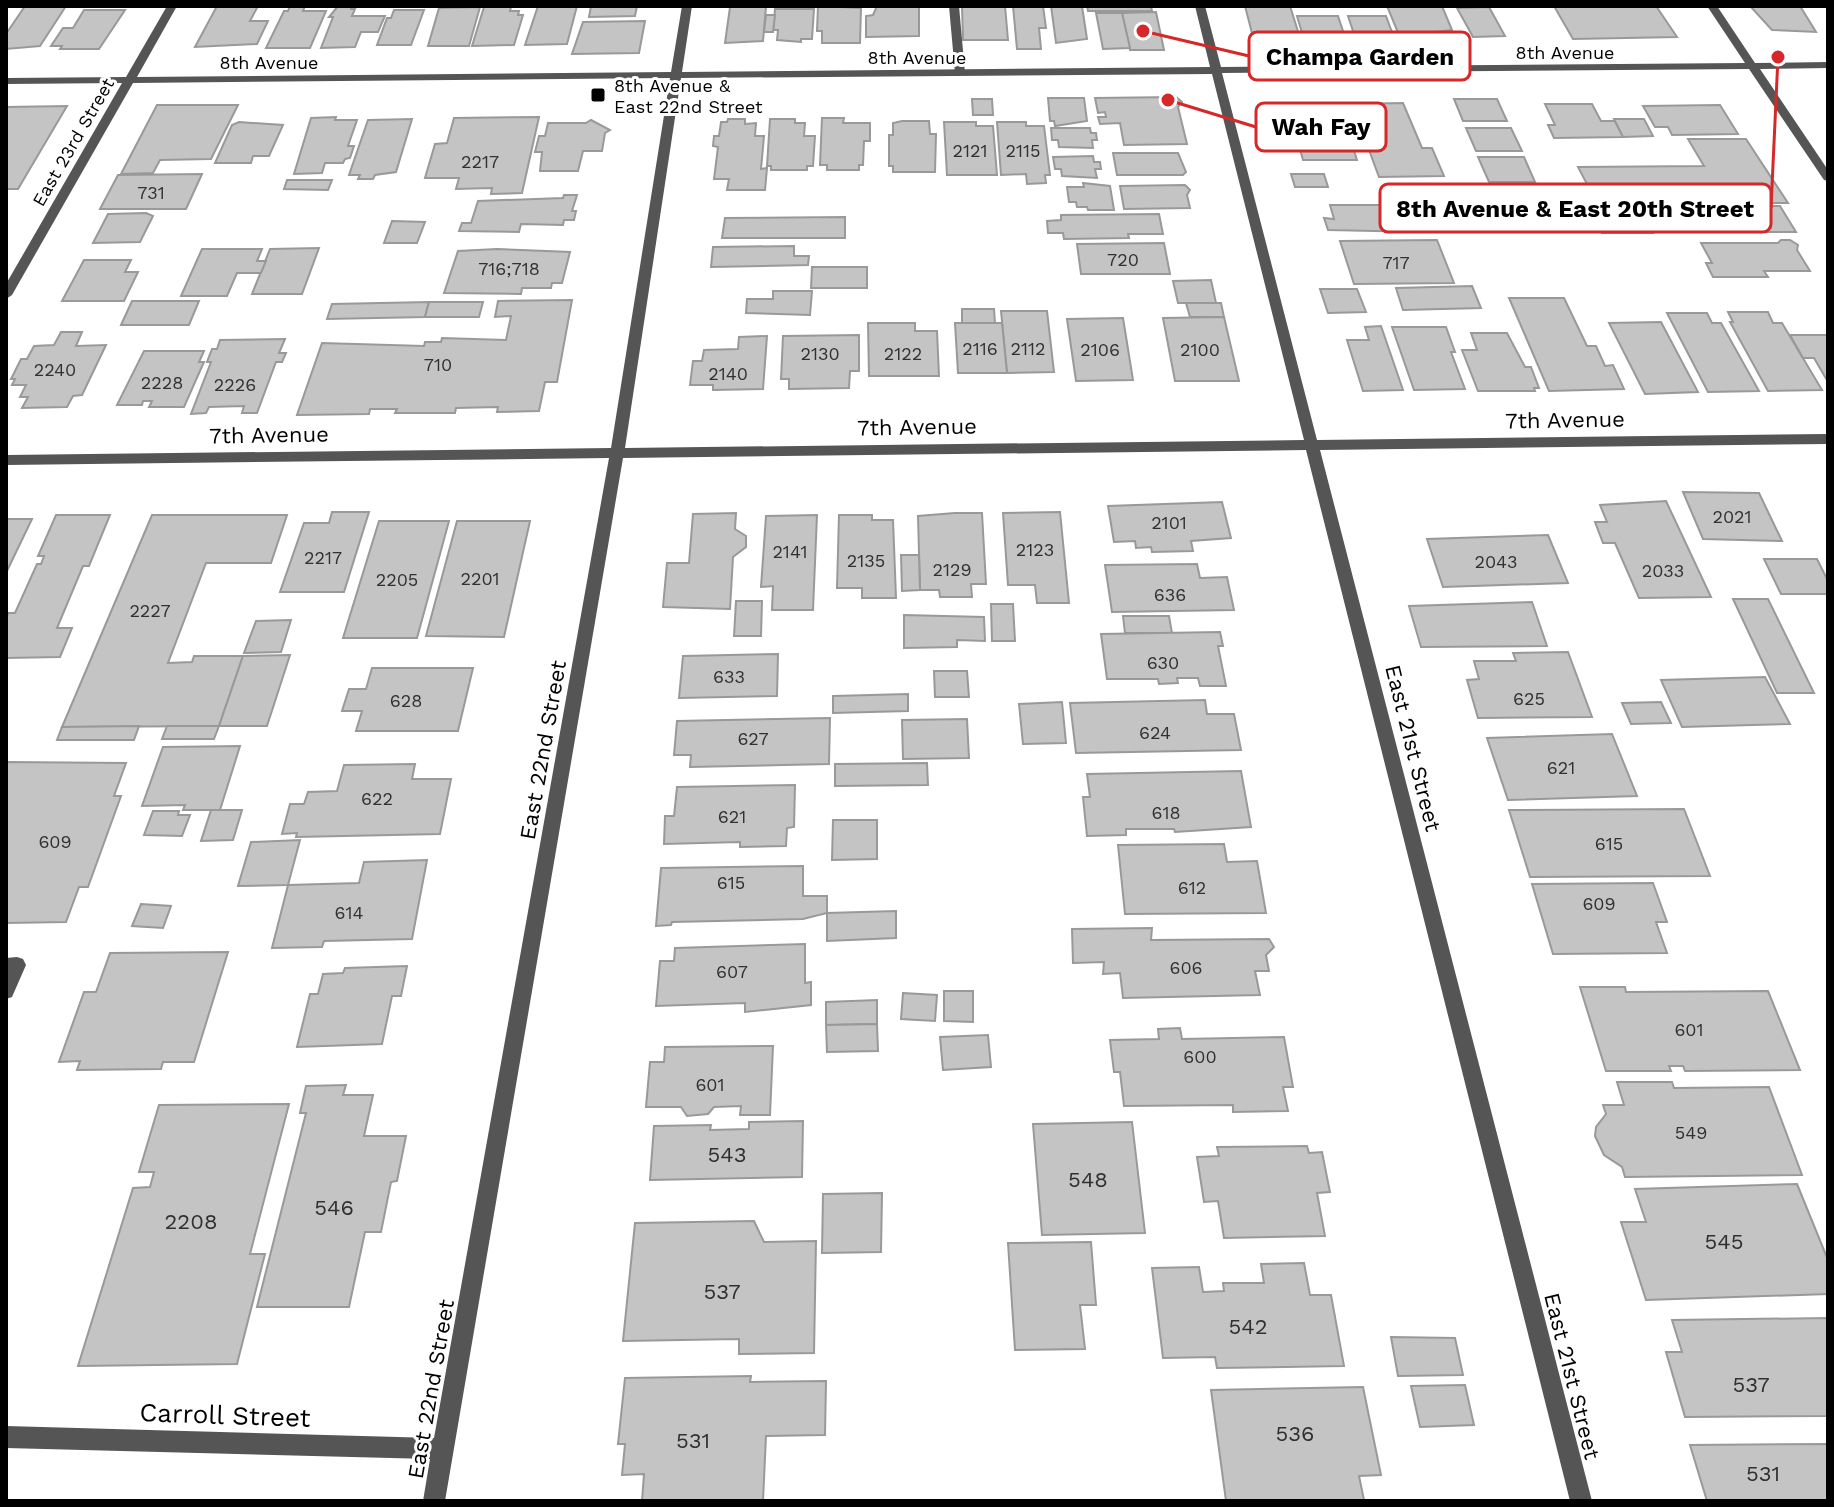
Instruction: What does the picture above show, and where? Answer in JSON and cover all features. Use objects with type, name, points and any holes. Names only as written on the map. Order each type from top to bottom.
[{"type":"street","name":"East 23rd Street","points":[[6,295],[172,6]]},
{"type":"street","name":"East 22nd Street","points":[[434,1501],[617,453],[687,6]]},
{"type":"street","points":[[954,6],[960,73]]},
{"type":"street","name":"East 21st Street","points":[[1200,6],[1581,1501]]},
{"type":"street","points":[[1712,6],[1828,178]]},
{"type":"street","name":"8th Avenue","points":[[6,81],[1828,65]]},
{"type":"street","name":"7th Avenue","points":[[6,460],[1828,439]]},
{"type":"street","points":[[6,966],[17,965],[6,991]]},
{"type":"street","name":"Carroll Street","points":[[6,1437],[442,1449]]},
{"type":"building","points":[[25,6],[66,6],[40,46],[6,49],[6,34]]},
{"type":"building","points":[[217,6],[258,6],[250,21],[268,21],[257,44],[195,47]]},
{"type":"building","points":[[290,6],[305,6],[303,11],[326,11],[310,48],[266,48],[284,11],[288,11]]},
{"type":"building","points":[[338,6],[352,6],[351,9],[355,9],[352,16],[385,16],[378,32],[361,32],[355,47],[321,48],[333,17],[329,17]]},
{"type":"building","points":[[538,6],[577,6],[567,44],[525,45]]},
{"type":"building","points":[[591,6],[637,6],[635,16],[589,17]]},
{"type":"building","points":[[818,6],[861,8],[860,43],[822,43],[822,31],[817,31]]},
{"type":"building","points":[[877,6],[919,6],[919,36],[866,37],[866,16],[873,15]]},
{"type":"building","points":[[962,6],[1005,6],[1008,40],[963,40]]},
{"type":"building","points":[[1013,6],[1043,6],[1046,28],[1039,28],[1041,49],[1017,49]]},
{"type":"building","points":[[1051,6],[1082,6],[1087,39],[1056,43]]},
{"type":"building","points":[[1087,6],[1151,6],[1152,11],[1088,11]]},
{"type":"building","points":[[1245,6],[1290,6],[1301,41],[1254,41]]},
{"type":"building","points":[[1387,6],[1442,6],[1452,30],[1426,33],[1429,40],[1401,40]]},
{"type":"building","points":[[1554,6],[1656,6],[1677,37],[1573,39]]},
{"type":"building","points":[[1750,6],[1800,6],[1816,32],[1772,30]]},
{"type":"building","points":[[480,7],[469,46],[428,46],[439,8]]},
{"type":"building","points":[[484,7],[511,7],[510,11],[519,11],[518,15],[523,15],[514,45],[472,46]]},
{"type":"building","points":[[730,7],[766,7],[763,41],[725,43]]},
{"type":"building","points":[[1489,7],[1505,36],[1473,37],[1457,8]]},
{"type":"building","points":[[775,9],[814,9],[812,39],[801,39],[801,42],[777,40],[778,30],[773,30]]},
{"type":"building","points":[[84,10],[125,10],[99,49],[60,49],[62,46],[51,46],[63,28],[73,28]]},
{"type":"building","points":[[394,10],[424,10],[411,45],[377,45],[387,18],[391,18]]},
{"type":"building","points":[[1156,12],[1164,50],[1130,50],[1122,13]]},
{"type":"building","points":[[1096,13],[1122,13],[1130,48],[1103,49]]},
{"type":"building","points":[[766,15],[775,15],[773,32],[764,32]]},
{"type":"building","points":[[1297,16],[1338,16],[1348,46],[1306,46]]},
{"type":"building","points":[[1348,16],[1386,16],[1396,43],[1357,43]]},
{"type":"building","points":[[645,21],[639,53],[572,54],[583,22]]},
{"type":"building","points":[[1176,97],[1182,102],[1178,107],[1187,144],[1124,145],[1120,123],[1100,124],[1098,117],[1106,117],[1105,112],[1098,113],[1095,98]]},
{"type":"building","points":[[1048,98],[1084,98],[1087,121],[1055,126],[1054,121],[1050,121]]},
{"type":"building","points":[[972,99],[992,99],[993,115],[973,115]]},
{"type":"building","points":[[1454,99],[1497,99],[1507,121],[1463,121]]},
{"type":"building","points":[[1403,103],[1422,148],[1432,148],[1444,176],[1379,177],[1352,104]]},
{"type":"building","points":[[1545,104],[1592,104],[1601,121],[1615,121],[1623,137],[1554,138],[1548,125],[1555,125]]},
{"type":"building","points":[[157,105],[238,105],[211,159],[160,160],[153,173],[121,174]]},
{"type":"building","points":[[1720,105],[1738,134],[1672,135],[1668,127],[1655,127],[1643,106]]},
{"type":"building","points":[[67,106],[18,189],[6,189],[6,107]]},
{"type":"building","points":[[1301,116],[1343,116],[1357,160],[1303,160],[1293,125],[1303,125]]},
{"type":"building","points":[[336,117],[335,120],[357,120],[348,146],[354,146],[350,158],[343,163],[325,163],[322,173],[294,174],[311,118]]},
{"type":"building","points":[[539,117],[522,193],[491,194],[492,188],[456,189],[459,178],[425,178],[435,144],[447,143],[454,118]]},
{"type":"building","points":[[822,118],[844,118],[843,123],[870,123],[870,141],[864,141],[863,165],[859,165],[859,170],[827,170],[827,165],[820,165]]},
{"type":"building","points":[[412,119],[396,172],[375,175],[373,179],[358,179],[360,175],[349,175],[368,120]]},
{"type":"building","points":[[745,119],[745,124],[756,123],[755,136],[764,136],[761,169],[767,168],[765,190],[727,190],[729,179],[714,179],[718,147],[713,146],[714,136],[719,136],[721,122]]},
{"type":"building","points":[[770,119],[795,119],[795,123],[805,123],[804,136],[815,136],[813,166],[807,166],[807,170],[771,170],[771,166],[767,166]]},
{"type":"building","points":[[1614,119],[1644,119],[1653,136],[1623,137]]},
{"type":"building","points":[[591,120],[610,130],[605,133],[602,151],[583,151],[578,171],[540,171],[542,152],[535,152],[539,136],[545,136],[548,123],[586,123]]},
{"type":"building","points":[[929,121],[930,134],[936,134],[935,172],[893,172],[893,166],[889,166],[889,135],[893,135],[893,123]]},
{"type":"building","points":[[239,122],[283,125],[269,156],[253,156],[251,163],[215,163],[232,125]]},
{"type":"building","points":[[944,122],[976,122],[976,126],[993,126],[997,175],[947,175]]},
{"type":"building","points":[[997,122],[1026,122],[1026,126],[1044,126],[1050,175],[1045,175],[1046,183],[1027,184],[1026,174],[1001,175]]},
{"type":"building","points":[[1051,128],[1090,128],[1091,133],[1096,133],[1097,140],[1092,140],[1093,148],[1059,147],[1058,140],[1052,140]]},
{"type":"building","points":[[1466,128],[1511,128],[1522,151],[1476,151]]},
{"type":"building","points":[[1688,139],[1746,139],[1788,203],[1598,205],[1578,167],[1704,166]]},
{"type":"building","points":[[1113,153],[1178,153],[1186,172],[1183,175],[1117,175]]},
{"type":"building","points":[[1093,156],[1094,162],[1100,162],[1101,169],[1095,169],[1097,178],[1062,176],[1061,169],[1055,169],[1053,157]]},
{"type":"building","points":[[1478,157],[1524,157],[1535,182],[1489,182]]},
{"type":"building","points":[[202,174],[186,209],[100,209],[118,175]]},
{"type":"building","points":[[1291,174],[1324,174],[1328,187],[1295,187]]},
{"type":"building","points":[[287,180],[332,180],[328,190],[284,189]]},
{"type":"building","points":[[1083,183],[1110,186],[1114,210],[1088,210],[1087,207],[1077,207],[1076,202],[1069,202],[1067,187],[1084,187]]},
{"type":"building","points":[[1185,185],[1190,190],[1187,195],[1190,208],[1124,209],[1120,186]]},
{"type":"building","points":[[564,195],[577,195],[572,211],[576,211],[574,220],[564,220],[563,225],[521,224],[519,232],[459,231],[462,223],[471,223],[478,201],[563,198]]},
{"type":"building","points":[[1330,205],[1412,205],[1421,232],[1328,230],[1324,218],[1334,219]]},
{"type":"building","points":[[1729,206],[1780,206],[1796,232],[1744,232]]},
{"type":"building","points":[[1590,207],[1640,207],[1653,233],[1602,233]]},
{"type":"building","points":[[146,213],[153,216],[140,242],[93,243],[108,214]]},
{"type":"building","points":[[1159,214],[1163,234],[1064,239],[1063,233],[1048,233],[1047,221],[1061,220],[1061,215]]},
{"type":"building","points":[[845,217],[845,238],[722,238],[725,218]]},
{"type":"building","points":[[392,221],[425,222],[417,243],[384,243]]},
{"type":"building","points":[[1437,240],[1454,283],[1354,284],[1340,241]]},
{"type":"building","points":[[1790,240],[1798,245],[1797,250],[1810,271],[1764,271],[1768,277],[1713,277],[1706,263],[1712,263],[1701,243],[1778,243]]},
{"type":"building","points":[[1164,243],[1170,274],[1081,274],[1077,244]]},
{"type":"building","points":[[794,246],[794,256],[809,256],[808,265],[711,267],[713,247]]},
{"type":"building","points":[[319,248],[302,294],[252,294],[270,249]]},
{"type":"building","points":[[202,249],[262,249],[257,261],[266,261],[261,273],[237,273],[227,296],[181,296]]},
{"type":"building","points":[[458,251],[570,252],[562,283],[552,283],[551,288],[522,288],[521,294],[444,293]]},
{"type":"building","points":[[84,260],[131,260],[125,272],[138,272],[124,301],[62,301]]},
{"type":"building","points":[[812,267],[867,267],[867,288],[811,288]]},
{"type":"building","points":[[1211,280],[1216,303],[1178,303],[1173,281]]},
{"type":"building","points":[[1472,286],[1481,308],[1403,310],[1396,288]]},
{"type":"building","points":[[1320,289],[1357,289],[1366,312],[1328,313]]},
{"type":"building","points":[[773,291],[812,291],[810,315],[746,313],[747,299],[773,299]]},
{"type":"building","points":[[1509,298],[1564,298],[1587,346],[1596,346],[1605,366],[1613,365],[1624,389],[1549,391]]},
{"type":"building","points":[[572,300],[557,382],[545,382],[539,411],[497,412],[498,407],[456,408],[455,413],[395,413],[397,409],[370,409],[369,414],[297,415],[322,343],[424,346],[425,342],[441,342],[442,338],[506,340],[511,316],[495,317],[498,301]]},
{"type":"building","points":[[132,301],[199,301],[189,325],[121,325]]},
{"type":"building","points":[[429,302],[425,317],[327,319],[332,304]]},
{"type":"building","points":[[429,302],[483,302],[479,317],[425,317]]},
{"type":"building","points":[[1186,303],[1221,303],[1224,317],[1190,317]]},
{"type":"building","points":[[962,309],[994,309],[995,323],[962,323]]},
{"type":"building","points":[[1001,311],[1047,311],[1054,372],[1007,373]]},
{"type":"building","points":[[1728,312],[1768,312],[1773,323],[1782,323],[1822,390],[1768,391],[1730,322],[1733,322]]},
{"type":"building","points":[[1667,313],[1707,313],[1712,323],[1721,323],[1759,391],[1708,392]]},
{"type":"building","points":[[1224,317],[1239,381],[1175,381],[1163,318]]},
{"type":"building","points":[[1123,318],[1133,380],[1076,381],[1067,319]]},
{"type":"building","points":[[1661,322],[1698,392],[1645,394],[1609,323]]},
{"type":"building","points":[[868,323],[915,323],[915,331],[937,331],[939,376],[869,376]]},
{"type":"building","points":[[955,323],[1002,323],[1007,373],[958,373]]},
{"type":"building","points":[[1381,326],[1403,390],[1363,391],[1347,340],[1369,340],[1365,327]]},
{"type":"building","points":[[1392,327],[1446,327],[1455,352],[1451,352],[1465,389],[1414,390]]},
{"type":"building","points":[[61,332],[82,332],[76,346],[106,345],[82,395],[73,396],[67,407],[22,408],[28,397],[20,397],[26,385],[12,385],[15,379],[11,379],[21,359],[27,359],[34,346],[54,345]]},
{"type":"building","points":[[1471,333],[1507,333],[1525,367],[1531,367],[1539,388],[1534,388],[1535,391],[1478,391],[1462,350],[1477,350]]},
{"type":"building","points":[[859,335],[859,371],[850,371],[849,388],[789,389],[789,379],[781,379],[783,336]]},
{"type":"building","points":[[1790,335],[1828,335],[1828,382],[1814,358],[1803,358]]},
{"type":"building","points":[[767,336],[763,389],[713,390],[713,385],[690,385],[693,361],[702,361],[704,350],[738,349],[739,337]]},
{"type":"building","points":[[285,339],[279,353],[286,353],[282,362],[276,362],[257,413],[242,413],[244,406],[209,407],[206,413],[191,414],[211,362],[207,362],[212,349],[217,349],[220,340]]},
{"type":"building","points":[[144,351],[204,351],[199,362],[204,362],[184,407],[149,407],[152,401],[143,401],[142,405],[117,405]]},
{"type":"building","points":[[1683,492],[1759,493],[1782,541],[1703,539]]},
{"type":"building","points":[[1666,501],[1711,597],[1639,598],[1615,543],[1603,543],[1595,522],[1607,522],[1600,505]]},
{"type":"building","points":[[1222,502],[1231,538],[1191,541],[1193,551],[1152,552],[1151,547],[1136,548],[1135,541],[1114,542],[1108,506]]},
{"type":"building","points":[[332,512],[369,512],[344,592],[280,592],[304,523],[329,523]]},
{"type":"building","points":[[1060,512],[1069,603],[1037,603],[1035,585],[1008,585],[1003,513]]},
{"type":"building","points":[[736,513],[735,529],[746,536],[746,547],[733,557],[730,609],[663,607],[667,563],[689,563],[693,514]]},
{"type":"building","points":[[982,513],[986,584],[971,584],[972,597],[940,597],[939,590],[920,590],[918,516]]},
{"type":"building","points":[[56,515],[110,515],[89,566],[83,566],[57,628],[72,628],[60,657],[6,658],[8,613],[15,613],[37,564],[41,564],[44,556],[38,556]]},
{"type":"building","points":[[152,515],[287,515],[271,563],[206,563],[168,663],[192,662],[194,656],[243,656],[219,726],[62,727]]},
{"type":"building","points":[[817,515],[813,610],[772,610],[773,586],[761,587],[766,516]]},
{"type":"building","points":[[839,515],[872,515],[872,520],[893,520],[896,598],[862,598],[862,588],[837,588]]},
{"type":"building","points":[[6,519],[32,519],[6,573]]},
{"type":"building","points":[[379,521],[449,521],[417,638],[343,638]]},
{"type":"building","points":[[457,521],[530,521],[504,637],[426,636]]},
{"type":"building","points":[[1548,535],[1568,583],[1443,587],[1427,539]]},
{"type":"building","points":[[901,555],[919,555],[920,590],[902,591]]},
{"type":"building","points":[[1764,559],[1817,559],[1828,581],[1828,594],[1781,594]]},
{"type":"building","points":[[1197,564],[1200,578],[1227,577],[1234,610],[1112,612],[1105,565]]},
{"type":"building","points":[[1733,599],[1768,599],[1814,693],[1777,693]]},
{"type":"building","points":[[736,601],[762,601],[761,636],[734,636]]},
{"type":"building","points":[[1532,602],[1547,646],[1421,647],[1409,606]]},
{"type":"building","points":[[991,604],[1013,604],[1015,641],[992,641]]},
{"type":"building","points":[[904,615],[984,617],[985,641],[957,640],[957,647],[904,648]]},
{"type":"building","points":[[1123,616],[1169,616],[1172,633],[1125,633]]},
{"type":"building","points":[[291,620],[281,652],[244,653],[256,621]]},
{"type":"building","points":[[1220,632],[1223,646],[1218,646],[1226,686],[1200,686],[1198,678],[1177,678],[1178,683],[1159,684],[1158,679],[1107,679],[1101,634]]},
{"type":"building","points":[[1568,652],[1592,717],[1478,718],[1467,680],[1479,679],[1474,661],[1516,661],[1513,653]]},
{"type":"building","points":[[778,654],[777,696],[679,698],[683,656]]},
{"type":"building","points":[[290,655],[267,726],[219,726],[243,656]]},
{"type":"building","points":[[372,668],[473,668],[458,731],[356,731],[362,711],[342,711],[349,689],[366,689]]},
{"type":"building","points":[[934,671],[967,671],[969,697],[935,697]]},
{"type":"building","points":[[1765,677],[1790,724],[1682,727],[1661,680]]},
{"type":"building","points":[[908,694],[908,711],[833,713],[833,696]]},
{"type":"building","points":[[1205,700],[1207,714],[1234,714],[1241,750],[1076,753],[1070,703]]},
{"type":"building","points":[[1062,702],[1066,743],[1023,744],[1019,704]]},
{"type":"building","points":[[1661,702],[1671,723],[1631,724],[1622,703]]},
{"type":"building","points":[[830,718],[829,764],[690,767],[691,755],[674,755],[677,721]]},
{"type":"building","points":[[967,719],[969,758],[903,759],[902,720]]},
{"type":"building","points":[[139,726],[134,740],[57,740],[62,727]]},
{"type":"building","points":[[167,726],[219,726],[214,739],[162,739]]},
{"type":"building","points":[[1612,734],[1637,796],[1508,800],[1487,738]]},
{"type":"building","points":[[240,746],[220,810],[183,810],[185,805],[142,806],[163,747]]},
{"type":"building","points":[[6,762],[126,763],[114,796],[121,796],[88,887],[79,887],[66,922],[6,923]]},
{"type":"building","points":[[927,763],[928,785],[835,786],[835,764]]},
{"type":"building","points":[[415,764],[412,779],[451,779],[440,834],[296,837],[297,833],[282,834],[290,804],[304,804],[308,792],[337,791],[344,765]]},
{"type":"building","points":[[1241,771],[1251,827],[1175,832],[1174,829],[1126,829],[1126,835],[1087,836],[1083,797],[1090,797],[1087,774]]},
{"type":"building","points":[[795,785],[794,827],[787,828],[786,846],[740,847],[740,842],[664,844],[665,816],[674,816],[677,787]]},
{"type":"building","points":[[1684,809],[1710,876],[1530,877],[1509,810]]},
{"type":"building","points":[[211,810],[242,810],[233,840],[201,841]]},
{"type":"building","points":[[153,811],[179,811],[178,815],[190,815],[182,836],[144,835]]},
{"type":"building","points":[[833,820],[877,820],[877,859],[832,860]]},
{"type":"building","points":[[300,840],[288,885],[238,886],[251,842]]},
{"type":"building","points":[[1224,844],[1227,862],[1257,861],[1266,913],[1125,914],[1118,845]]},
{"type":"building","points":[[427,860],[412,939],[324,941],[322,947],[272,948],[288,885],[359,883],[364,862]]},
{"type":"building","points":[[803,866],[803,896],[827,896],[827,913],[803,919],[672,922],[671,925],[656,926],[661,868]]},
{"type":"building","points":[[1653,883],[1667,922],[1656,922],[1667,953],[1553,954],[1532,884]]},
{"type":"building","points":[[141,904],[171,906],[163,928],[132,926]]},
{"type":"building","points":[[896,911],[896,938],[827,941],[827,913]]},
{"type":"building","points":[[1152,928],[1151,940],[1269,939],[1274,947],[1266,955],[1269,971],[1255,971],[1260,995],[1123,998],[1120,973],[1103,974],[1104,962],[1073,963],[1072,929]]},
{"type":"building","points":[[805,944],[805,983],[811,982],[811,1005],[745,1012],[745,1003],[656,1006],[660,961],[674,961],[675,948]]},
{"type":"building","points":[[228,952],[194,1062],[163,1062],[161,1069],[77,1070],[80,1061],[59,1062],[84,992],[96,992],[110,953]]},
{"type":"building","points":[[407,966],[401,996],[392,996],[382,1044],[297,1047],[310,994],[318,994],[323,974],[343,973],[345,968]]},
{"type":"building","points":[[1580,987],[1625,987],[1626,992],[1768,991],[1800,1070],[1685,1071],[1683,1066],[1669,1066],[1671,1071],[1606,1071]]},
{"type":"building","points":[[944,991],[973,991],[973,1022],[944,1021]]},
{"type":"building","points":[[903,993],[937,995],[935,1021],[901,1019]]},
{"type":"building","points":[[877,1000],[877,1024],[826,1025],[826,1002]]},
{"type":"building","points":[[877,1024],[878,1051],[827,1052],[826,1025]]},
{"type":"building","points":[[1180,1028],[1182,1039],[1284,1037],[1293,1087],[1283,1087],[1288,1111],[1233,1112],[1233,1105],[1124,1106],[1120,1072],[1114,1072],[1110,1040],[1159,1039],[1158,1029]]},
{"type":"building","points":[[988,1035],[991,1067],[943,1070],[940,1037]]},
{"type":"building","points":[[773,1046],[770,1115],[740,1115],[741,1106],[714,1107],[708,1114],[687,1116],[681,1107],[646,1107],[650,1062],[664,1062],[665,1047]]},
{"type":"building","points":[[1617,1082],[1672,1082],[1674,1088],[1769,1087],[1802,1175],[1625,1177],[1622,1167],[1604,1155],[1595,1136],[1596,1127],[1606,1114],[1603,1105],[1624,1105]]},
{"type":"building","points":[[346,1085],[343,1095],[373,1095],[364,1136],[406,1136],[397,1181],[391,1182],[381,1232],[365,1232],[349,1307],[257,1307],[306,1113],[300,1113],[306,1086]]},
{"type":"building","points":[[289,1104],[250,1254],[265,1254],[237,1364],[78,1366],[133,1188],[150,1187],[154,1172],[139,1172],[159,1105]]},
{"type":"building","points":[[803,1121],[802,1177],[650,1180],[654,1126],[711,1125],[710,1130],[749,1129],[749,1122]]},
{"type":"building","points":[[1132,1122],[1145,1233],[1042,1235],[1033,1124]]},
{"type":"building","points":[[1307,1146],[1309,1153],[1322,1152],[1330,1192],[1317,1193],[1325,1236],[1224,1238],[1218,1201],[1204,1202],[1197,1157],[1219,1156],[1217,1147]]},
{"type":"building","points":[[1797,1184],[1828,1260],[1828,1294],[1646,1300],[1621,1222],[1646,1222],[1635,1189]]},
{"type":"building","points":[[882,1193],[881,1252],[822,1253],[823,1194]]},
{"type":"building","points":[[754,1221],[764,1242],[816,1241],[814,1353],[739,1354],[739,1339],[623,1341],[635,1223]]},
{"type":"building","points":[[1091,1242],[1096,1305],[1080,1305],[1085,1349],[1015,1350],[1008,1243]]},
{"type":"building","points":[[1304,1263],[1310,1295],[1331,1295],[1344,1366],[1217,1368],[1215,1357],[1163,1358],[1152,1268],[1199,1267],[1203,1292],[1224,1291],[1223,1283],[1264,1283],[1261,1264]]},
{"type":"building","points":[[1828,1318],[1828,1416],[1685,1417],[1666,1352],[1682,1352],[1672,1320]]},
{"type":"building","points":[[1391,1337],[1455,1338],[1463,1375],[1398,1376]]},
{"type":"building","points":[[751,1376],[750,1382],[826,1381],[825,1435],[766,1436],[763,1501],[642,1501],[644,1474],[622,1475],[625,1444],[618,1444],[625,1378]]},
{"type":"building","points":[[1465,1385],[1474,1425],[1420,1427],[1411,1386]]},
{"type":"building","points":[[1363,1387],[1381,1475],[1359,1476],[1364,1500],[1226,1501],[1211,1390]]},
{"type":"building","points":[[1828,1444],[1828,1501],[1707,1501],[1690,1445]]},
{"type":"place","name":"Champa Garden","points":[[1143,31]]},
{"type":"place","name":"8th Avenue & East 20th Street","points":[[1778,57]]},
{"type":"place","name":"8th Avenue & East 22nd Street","points":[[598,95]]},
{"type":"place","name":"Wah Fay","points":[[1168,100]]}]
